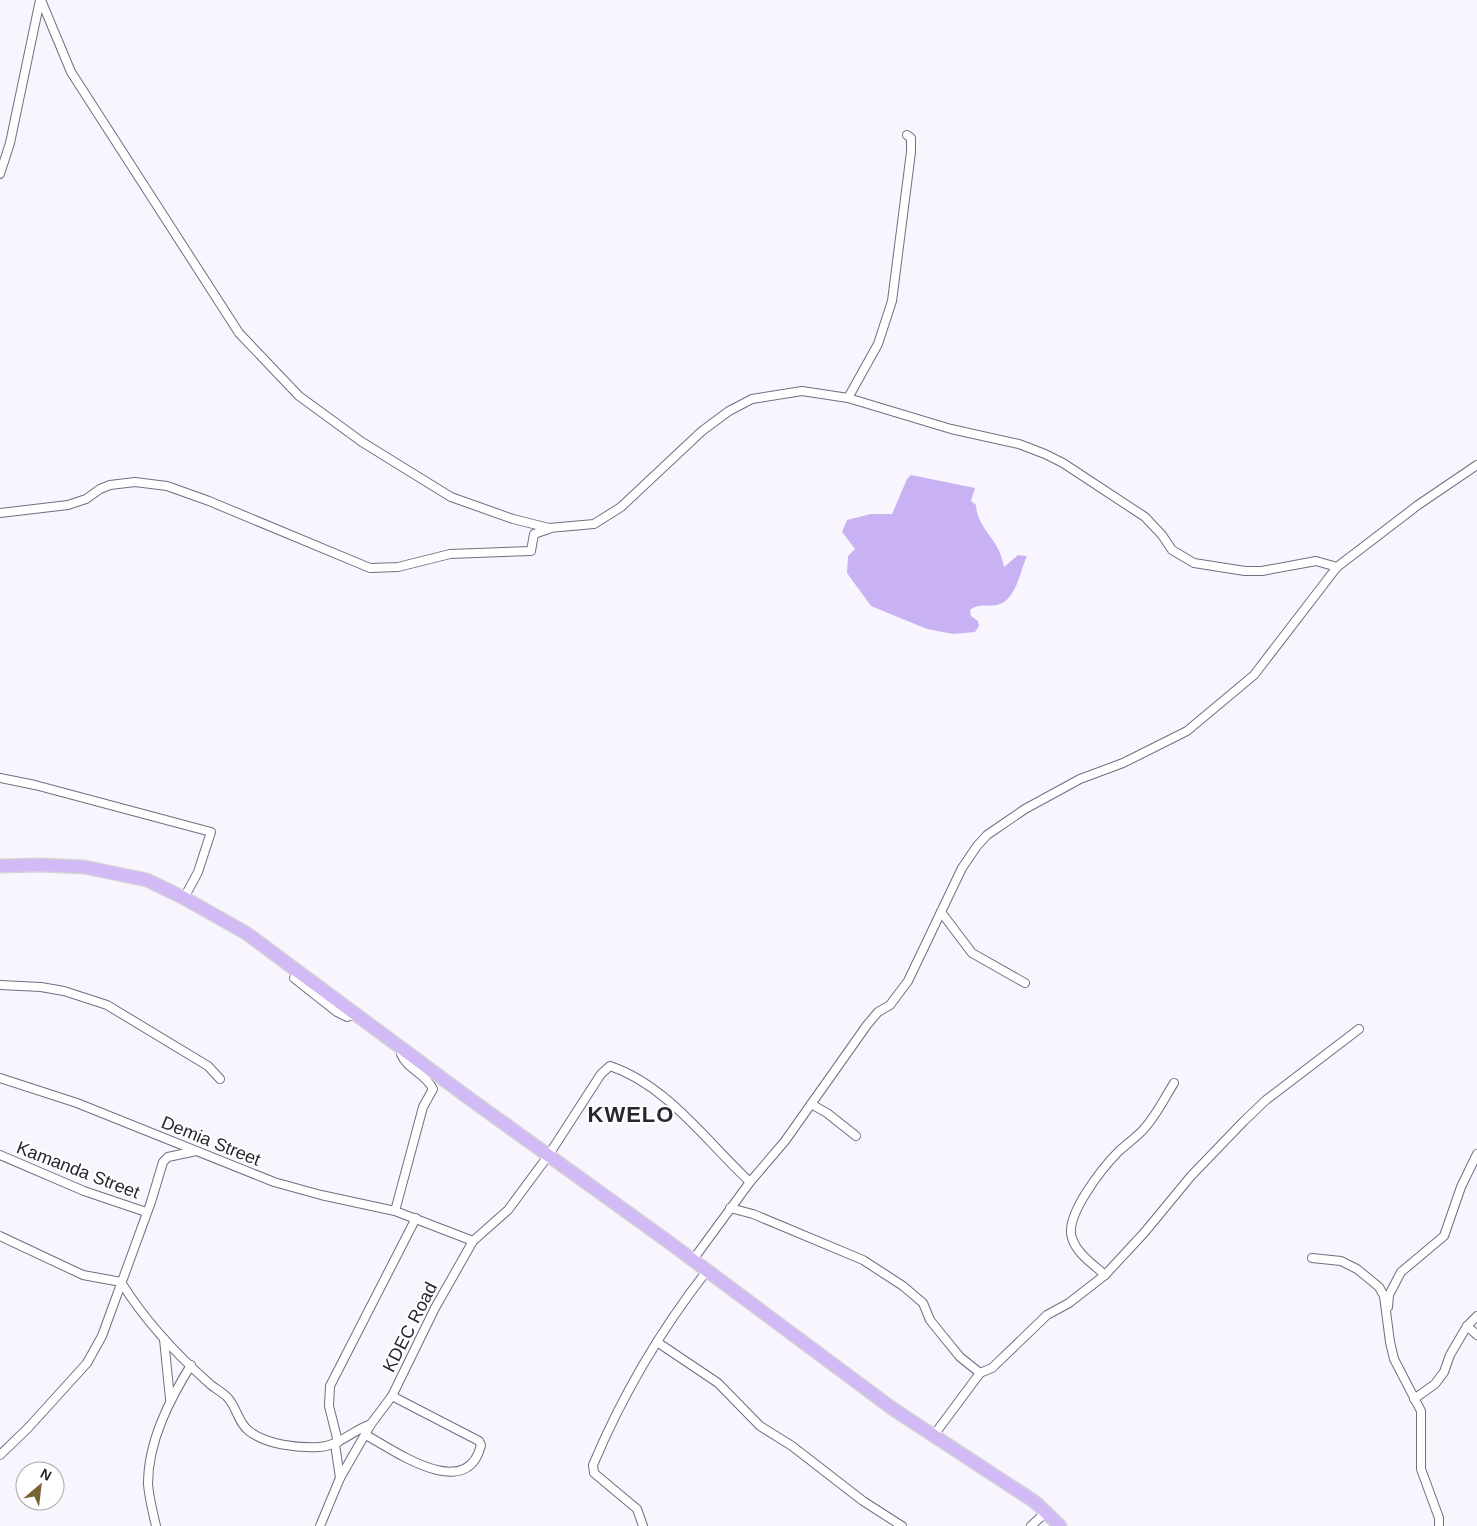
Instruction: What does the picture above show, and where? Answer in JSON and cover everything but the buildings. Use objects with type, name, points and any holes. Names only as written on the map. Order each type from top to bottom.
[{"type":"main road","points":[[0,866],[63,865],[106,870],[147,880],[184,898],[259,941],[548,1156],[664,1238],[706,1272],[893,1409],[1028,1497],[1060,1526]]},
{"type":"street","points":[[0,174],[10,143],[40,0]]},
{"type":"street","points":[[40,0],[71,72],[219,304],[239,333],[270,368],[299,396],[328,418],[424,481],[451,496],[485,510],[549,528]]},
{"type":"street","points":[[848,398],[878,344],[892,301],[911,152],[911,138],[907,135]]},
{"type":"street","points":[[0,514],[77,502],[110,485],[135,482],[167,486],[209,500],[370,568],[398,567],[450,554],[531,551],[534,534],[549,528],[594,524],[602,521],[626,502],[702,431],[729,410],[752,399],[802,391],[848,398],[951,429],[1019,444],[1045,454],[1063,463],[1145,517],[1162,535],[1172,550],[1194,563],[1245,572],[1262,571],[1316,561],[1337,567]]},
{"type":"street","points":[[692,1261],[750,1182],[785,1141],[867,1025],[878,1012],[890,1005],[908,981],[962,868],[987,835],[1025,809],[1080,780],[1123,763],[1195,725],[1254,675],[1337,567],[1418,505],[1477,465]]},
{"type":"street","points":[[0,778],[35,785],[211,832],[198,872],[184,898]]},
{"type":"street","points":[[941,912],[972,953],[1025,983]]},
{"type":"street","points":[[294,978],[337,1012],[347,1017],[356,1014]]},
{"type":"street","points":[[0,985],[64,991],[107,1005],[208,1066],[220,1080]]},
{"type":"street","points":[[934,1436],[980,1374],[992,1368],[1047,1315],[1069,1303],[1105,1275],[1144,1233],[1191,1176],[1244,1120],[1266,1100],[1359,1029]]},
{"type":"street","points":[[395,1211],[423,1107],[433,1089],[427,1078],[404,1060],[401,1054],[403,1049]]},
{"type":"street","name":"KDEC Road","points":[[320,1526],[340,1478],[371,1424],[392,1396],[434,1308],[473,1241],[508,1210],[548,1156],[601,1074],[610,1066],[628,1072],[675,1105],[719,1153],[750,1182]]},
{"type":"street","name":"Demia Street","points":[[0,1078],[77,1103],[274,1182],[395,1211],[473,1241]]},
{"type":"street","points":[[1105,1275],[1078,1251],[1070,1226],[1073,1217],[1083,1199],[1113,1158],[1144,1130],[1174,1083]]},
{"type":"street","points":[[811,1104],[827,1113],[856,1136]]},
{"type":"street","points":[[0,1455],[28,1428],[87,1364],[102,1336],[166,1159],[172,1155],[196,1151]]},
{"type":"street","points":[[1386,1318],[1389,1295],[1401,1272],[1444,1236],[1461,1187],[1477,1154]]},
{"type":"street","name":"Kamanda Street","points":[[0,1156],[84,1191],[146,1212]]},
{"type":"street","points":[[730,1208],[753,1214],[854,1256],[903,1286],[923,1303],[930,1320],[942,1335],[960,1356],[980,1374]]},
{"type":"street","points":[[340,1478],[329,1406],[330,1386],[416,1218]]},
{"type":"street","points":[[0,1236],[83,1274],[121,1282],[135,1305],[164,1339],[226,1396],[235,1407],[242,1424],[250,1432],[268,1441],[320,1447],[336,1443],[356,1430],[371,1424]]},
{"type":"street","points":[[1312,1258],[1341,1261],[1357,1269],[1379,1287],[1384,1296],[1394,1359],[1422,1411],[1421,1469],[1439,1518],[1439,1526]]},
{"type":"street","points":[[643,1526],[637,1510],[594,1473],[593,1466],[618,1408],[676,1311],[706,1272]]},
{"type":"street","points":[[1414,1399],[1434,1384],[1444,1372],[1450,1355],[1467,1326],[1477,1316]]},
{"type":"street","points":[[1467,1326],[1477,1335]]},
{"type":"street","points":[[164,1339],[170,1399]]},
{"type":"street","points":[[657,1342],[718,1383],[760,1426],[792,1446],[863,1501],[902,1526]]},
{"type":"street","points":[[156,1526],[148,1484],[154,1447],[170,1399],[191,1365]]},
{"type":"street","points":[[366,1435],[424,1466],[447,1473],[461,1471],[476,1458],[481,1444],[479,1441],[392,1396]]},
{"type":"street","points":[[1031,1526],[1046,1512]]},
{"type":"shaded area","points":[[911,475],[975,488],[971,501],[976,505],[980,521],[1002,557],[1004,567],[1018,555],[1027,556],[1009,598],[997,605],[980,606],[970,610],[971,616],[978,621],[979,626],[975,632],[953,634],[927,629],[871,606],[847,573],[848,556],[855,549],[842,532],[847,520],[871,514],[892,514],[907,479]]},
{"type":"district","name":"KWELO","points":[[631,1114]]}]
